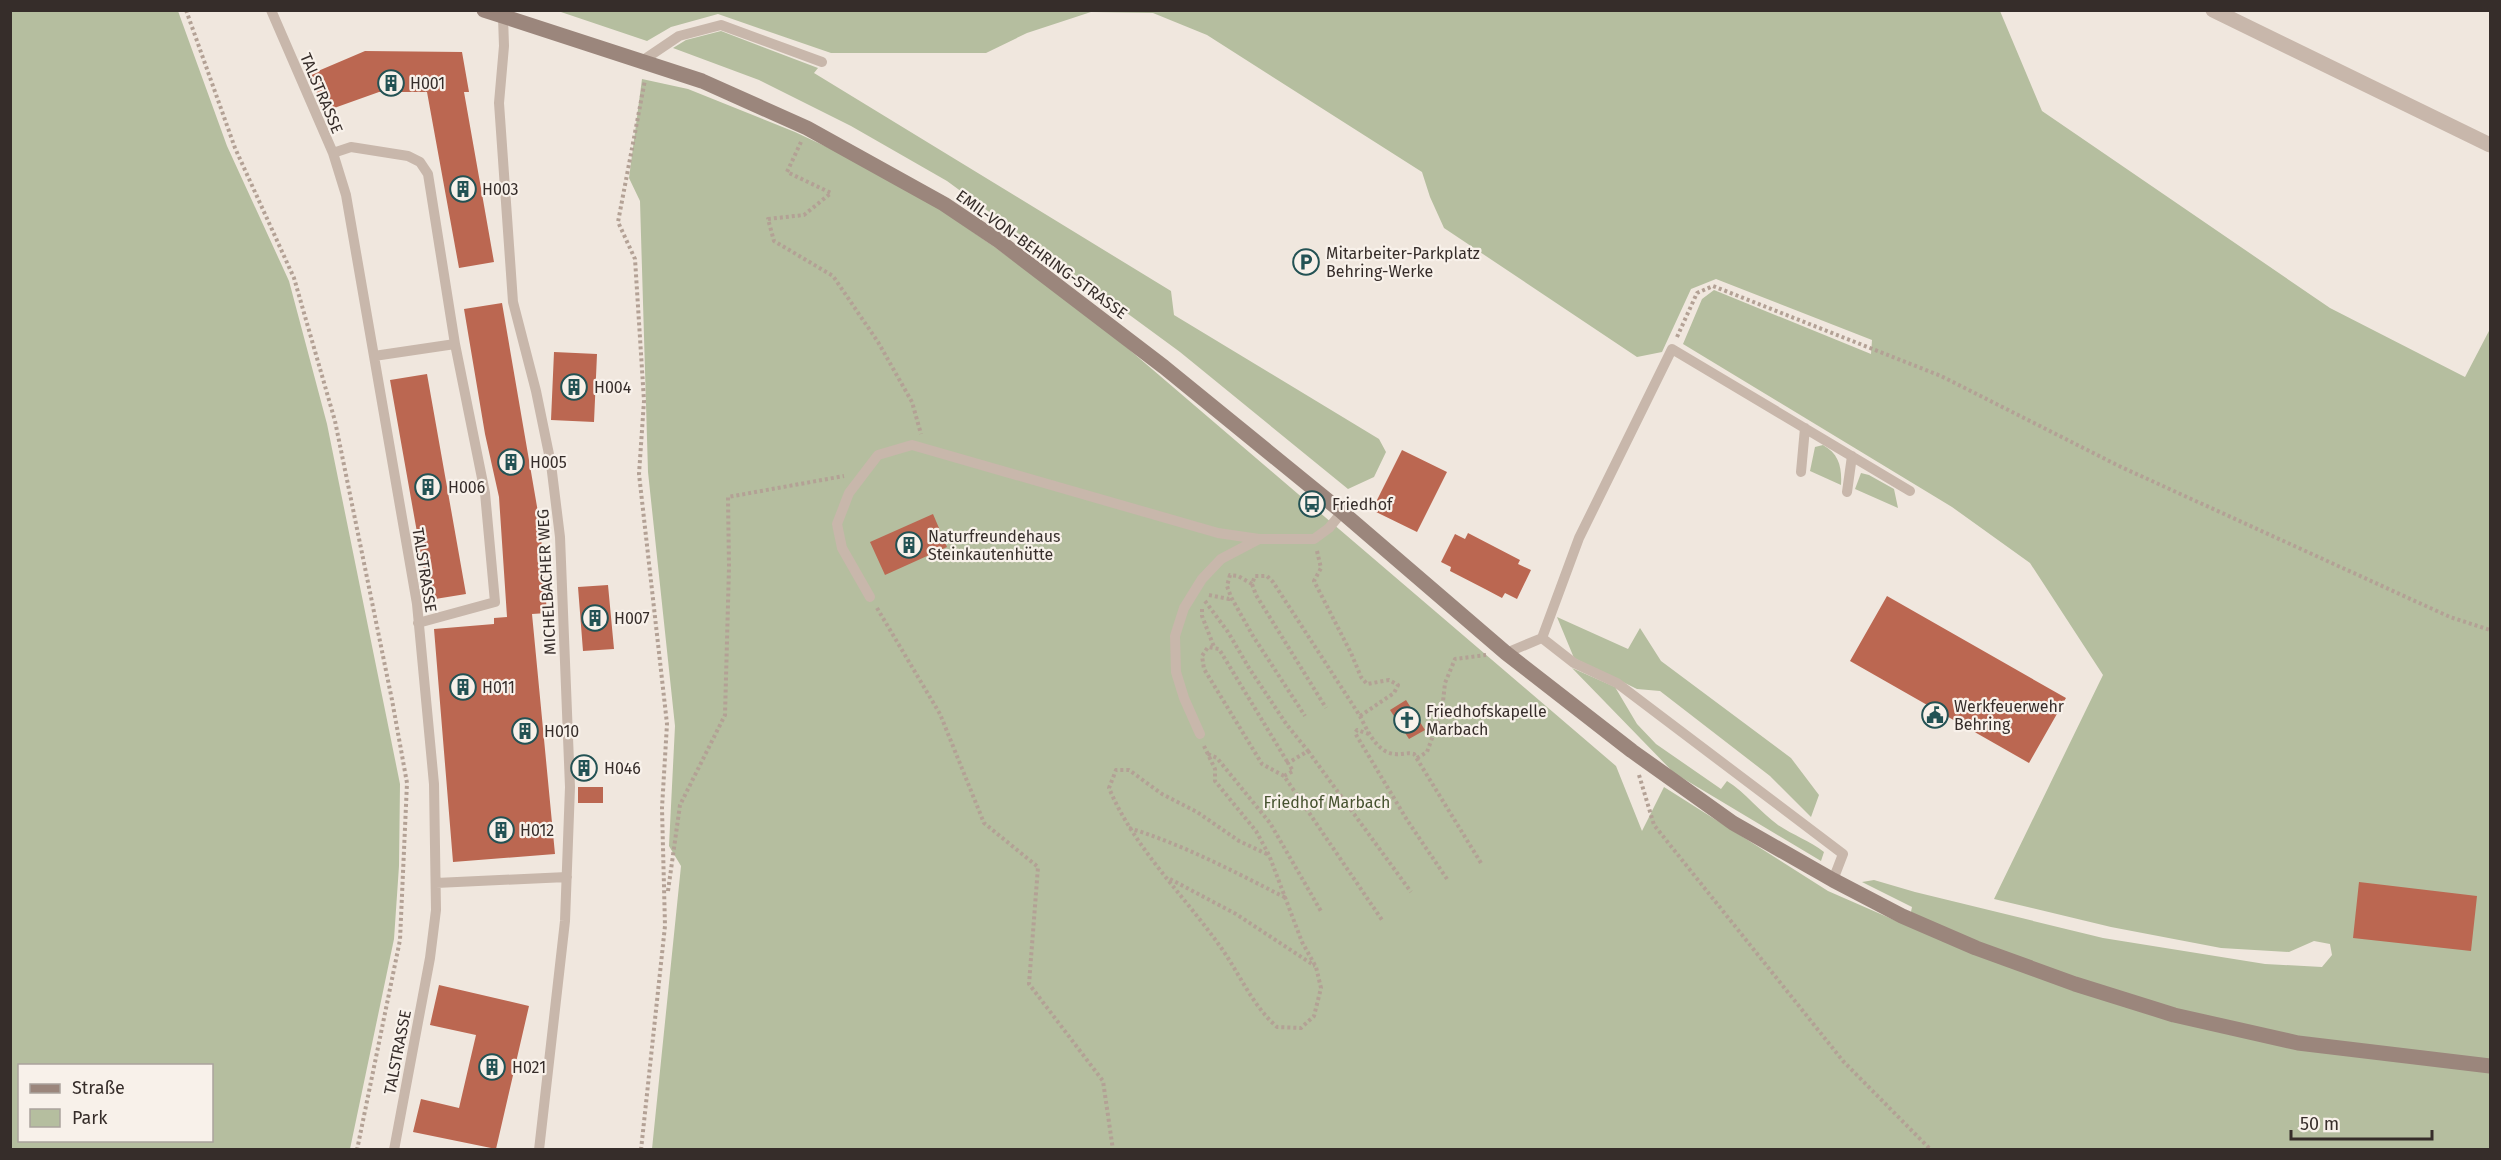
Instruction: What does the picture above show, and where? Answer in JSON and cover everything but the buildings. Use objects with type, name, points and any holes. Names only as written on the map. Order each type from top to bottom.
[{"type":"main road","name":"EMIL-VON-BEHRING-STRASSE","points":[[484,10],[504,14],[702,81],[807,128],[934,198],[999,241],[1164,367],[1342,512],[1506,653],[1632,751],[1734,823],[1833,880],[1902,916],[1976,948],[2075,984],[2174,1016],[2298,1043],[2490,1066]]},
{"type":"street","points":[[2213,10],[2490,145]]},
{"type":"lane","name":"TALSTRASSE","points":[[271,10],[333,153],[346,195],[418,623],[434,784],[436,910],[430,958],[394,1149]]},
{"type":"lane","name":"MICHELBACHER WEG","points":[[504,14],[499,103],[513,302],[536,390],[551,464],[561,537],[570,787],[565,921],[539,1149]]},
{"type":"lane","points":[[645,62],[680,36],[721,25],[822,62]]},
{"type":"lane","points":[[333,153],[351,147],[408,156],[420,162],[428,174],[455,344],[485,493],[495,602],[418,623]]},
{"type":"lane","points":[[374,356],[455,344]]},
{"type":"lane","points":[[1506,653],[1542,638],[1579,538],[1672,349],[1910,491]]},
{"type":"lane","points":[[1801,472],[1805,428]]},
{"type":"lane","points":[[870,597],[842,548],[837,524],[849,493],[878,455],[912,445],[1218,533],[1259,539],[1314,539],[1329,528],[1342,512]]},
{"type":"lane","points":[[1846,492],[1852,456]]},
{"type":"lane","points":[[1200,734],[1184,698],[1176,672],[1175,636],[1184,608],[1202,579],[1221,559],[1259,539]]},
{"type":"lane","points":[[1542,638],[1574,663],[1617,683],[1843,854],[1833,880]]},
{"type":"lane","points":[[436,883],[567,877]]},
{"type":"path","points":[[186,10],[235,148],[294,278],[335,421],[407,783],[400,940],[357,1149]]},
{"type":"path","points":[[645,62],[618,222],[635,259],[644,400],[639,474],[667,724],[662,808],[666,903]]},
{"type":"path","points":[[807,128],[787,172],[831,193],[804,215],[768,219],[774,241],[833,276],[878,342],[912,402],[924,448]]},
{"type":"path","points":[[1672,349],[1697,294],[1713,286],[1941,376],[2130,471],[2451,618],[2490,630]]},
{"type":"path","points":[[641,1149],[666,903],[680,805],[725,715],[729,567],[728,497],[862,473]]},
{"type":"path","points":[[1314,539],[1321,568],[1314,581],[1361,677],[1366,684],[1389,680],[1398,686],[1394,693],[1360,716]]},
{"type":"path","points":[[1305,716],[1253,636],[1231,597],[1227,586],[1230,575],[1238,576],[1252,584],[1295,660],[1326,708]]},
{"type":"path","points":[[1252,584],[1255,576],[1261,575],[1273,582],[1360,716],[1369,734]]},
{"type":"path","points":[[1231,597],[1228,599],[1208,596],[1205,603],[1228,632],[1249,669],[1287,725],[1411,892]]},
{"type":"path","points":[[870,597],[940,714],[984,822],[1038,867],[1029,984],[1103,1082],[1113,1149]]},
{"type":"path","points":[[1208,606],[1204,606],[1202,616],[1214,647]]},
{"type":"path","points":[[1284,776],[1293,771],[1219,649],[1208,647],[1202,656],[1204,669],[1262,764],[1284,776],[1382,920]]},
{"type":"path","points":[[1417,758],[1427,753],[1432,740],[1442,711],[1445,683],[1455,659],[1506,653]]},
{"type":"path","points":[[1447,879],[1407,820],[1355,733],[1356,730],[1369,734],[1389,753],[1414,754],[1481,863]]},
{"type":"path","points":[[1200,734],[1215,769],[1215,781],[1256,831],[1269,855],[1302,942],[1316,967],[1321,988],[1314,1016],[1301,1028],[1277,1028],[1265,1017],[1222,949],[1128,828],[1109,788],[1116,770],[1129,770],[1162,794],[1197,812],[1239,842],[1269,855]]},
{"type":"path","points":[[1288,763],[1308,751]]},
{"type":"path","points":[[1632,751],[1654,825],[1843,1061],[1931,1149]]},
{"type":"path","points":[[1207,754],[1217,758],[1270,823],[1322,913]]},
{"type":"path","points":[[1128,828],[1159,837],[1213,860],[1287,898]]},
{"type":"path","points":[[1167,877],[1236,915],[1316,967]]},
{"type":"green space","points":[[10,11],[178,11],[227,146],[289,281],[327,424],[400,784],[399,866],[394,939],[350,1149],[11,1149]]},
{"type":"green space","name":"Friedhof Marbach","points":[[558,11],[2000,11],[2042,111],[2330,308],[2465,377],[2490,329],[2490,1149],[652,1149],[681,866],[669,846],[675,726],[648,472],[640,201],[629,178],[642,79],[688,89],[795,132],[880,172],[937,207],[1097,322],[1616,766],[1642,831],[1664,787],[1828,891],[1908,926],[1912,907],[1862,882],[1874,880],[2103,938],[2265,964],[2322,967],[2332,955],[2330,944],[2314,941],[2289,952],[2221,948],[2111,927],[1994,899],[2103,675],[2030,563],[1952,507],[1683,344],[1702,299],[1714,290],[1871,354],[1872,340],[1716,279],[1691,289],[1662,352],[1637,357],[1444,228],[1422,172],[1207,35],[1153,13],[1091,12],[1027,33],[986,53],[831,53],[718,14],[671,27],[647,41]]},
{"type":"green space","points":[[721,31],[818,68],[814,73],[1171,291],[1174,315],[1379,439],[1386,452],[1374,477],[1348,489],[1180,352],[947,181],[851,126],[759,80],[673,48],[686,40]]},
{"type":"green space","points":[[1823,445],[1836,457],[1841,472],[1841,485],[1810,471],[1815,447]]},
{"type":"green space","points":[[1861,473],[1894,489],[1898,508],[1855,489]]},
{"type":"green space","points":[[1557,617],[1628,649],[1640,628],[1661,661],[1791,758],[1819,795],[1811,817],[1770,776],[1660,691],[1637,689],[1574,658]]},
{"type":"green space","points":[[1572,668],[1615,687],[1637,724],[1656,744],[1721,789],[1727,781],[1778,825],[1824,852],[1821,861],[1674,773]]},
{"type":"place","name":"H001","points":[[391,83]]},
{"type":"place","name":"H003","points":[[463,189]]},
{"type":"place","name":"Mitarbeiter-Parkplatz Behring-Werke","points":[[1306,262]]},
{"type":"place","name":"H004","points":[[574,387]]},
{"type":"place","name":"H005","points":[[511,462]]},
{"type":"place","name":"H006","points":[[428,487]]},
{"type":"place","name":"Friedhof","points":[[1312,504]]},
{"type":"place","name":"Naturfreundehaus Steinkautenhütte","points":[[909,545]]},
{"type":"place","name":"H007","points":[[595,618]]},
{"type":"place","name":"H011","points":[[463,687]]},
{"type":"place","name":"Werkfeuerwehr Behring","points":[[1935,715]]},
{"type":"place","name":"Friedhofskapelle Marbach","points":[[1407,720]]},
{"type":"place","name":"H010","points":[[525,731]]},
{"type":"place","name":"H046","points":[[584,768]]},
{"type":"place","name":"H012","points":[[501,830]]},
{"type":"place","name":"H021","points":[[492,1067]]}]
